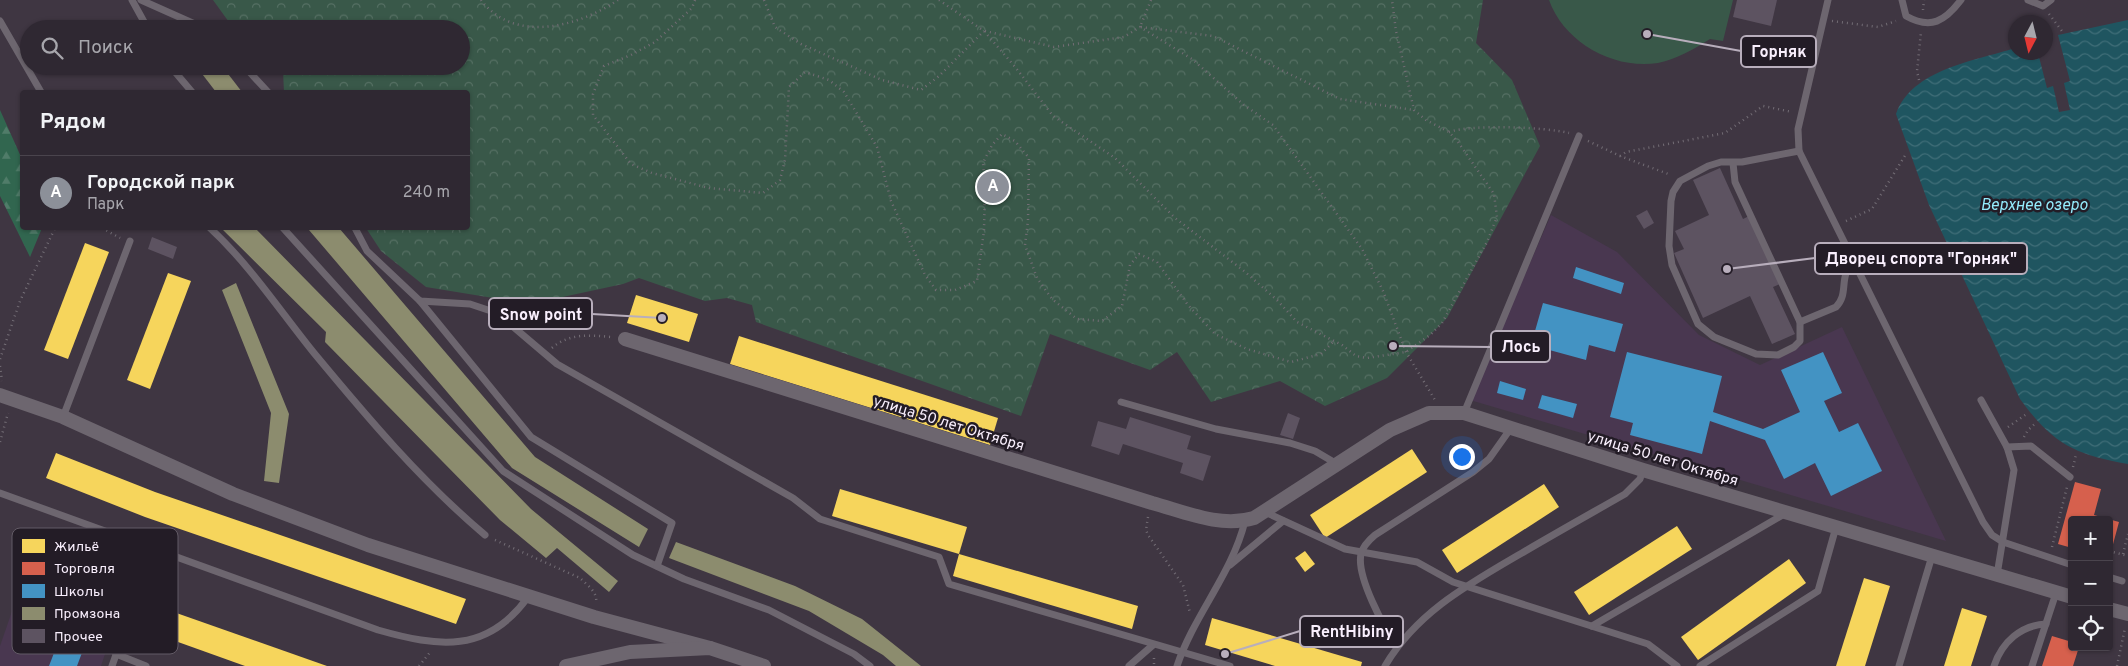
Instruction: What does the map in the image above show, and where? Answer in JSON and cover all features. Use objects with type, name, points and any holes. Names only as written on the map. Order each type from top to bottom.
[{"type":"street","name":"улица 50 лет Октября","points":[[625,339],[1152,503],[1220,522],[1245,520],[1264,512],[1390,430],[1429,413],[1442,412],[1464,414],[1642,470],[2068,596]]},
{"type":"street","points":[[4,392],[63,416],[233,494],[368,545],[528,597],[710,648],[764,666]]},
{"type":"street","points":[[2113,611],[2127,620]]},
{"type":"street","points":[[566,666],[630,652],[710,648]]},
{"type":"lane","points":[[132,0],[143,20]]},
{"type":"lane","points":[[141,0],[186,20]]},
{"type":"lane","points":[[1828,0],[1801,114],[1797,140],[1799,151],[1838,225],[1983,522],[1992,535],[2002,542],[2068,564]]},
{"type":"lane","points":[[1902,0],[1906,16],[1914,20],[1936,22],[1951,13],[1961,0]]},
{"type":"lane","points":[[2028,0],[2043,6],[2052,0]]},
{"type":"lane","points":[[0,22],[20,56]]},
{"type":"lane","points":[[31,75],[40,90]]},
{"type":"lane","points":[[178,75],[190,90]]},
{"type":"lane","points":[[252,75],[266,90]]},
{"type":"lane","points":[[1464,414],[1579,136]]},
{"type":"lane","points":[[1733,163],[1735,182],[1800,322],[1800,341],[1794,347],[1770,356],[1756,354],[1714,337],[1698,324],[1672,265],[1669,246],[1671,201],[1676,186],[1680,181],[1708,166],[1799,151]]},
{"type":"lane","points":[[212,230],[228,245],[314,352],[416,470],[456,510],[485,535]]},
{"type":"lane","points":[[285,230],[503,471],[633,555],[684,579],[769,610],[854,654],[870,666]]},
{"type":"lane","points":[[356,230],[367,251],[420,301],[531,437],[672,523],[657,566]]},
{"type":"lane","points":[[63,416],[130,241]]},
{"type":"lane","points":[[1800,322],[1841,302],[1845,271],[1855,260]]},
{"type":"lane","points":[[420,301],[470,304],[497,313],[557,364],[793,498],[820,519],[939,557],[950,584],[1230,666]]},
{"type":"lane","points":[[1981,400],[2007,447],[2014,470],[1997,575]]},
{"type":"lane","points":[[1122,402],[1216,429],[1290,443],[1315,451],[1337,464]]},
{"type":"lane","points":[[1397,646],[1378,618],[1362,569],[1361,553],[1366,544],[1375,535],[1473,472],[1489,459],[1511,428]]},
{"type":"lane","points":[[2007,447],[2031,446],[2070,477]]},
{"type":"lane","points":[[1385,666],[1397,646],[1438,605],[1465,586],[1625,494],[1640,479],[1642,470]]},
{"type":"lane","points":[[0,492],[99,528]]},
{"type":"lane","points":[[1264,512],[1345,549],[1416,562],[1443,578],[1465,586],[1648,644],[1677,666]]},
{"type":"lane","points":[[1592,626],[1786,513]]},
{"type":"lane","points":[[1177,666],[1196,623],[1230,566],[1245,520]]},
{"type":"lane","points":[[1230,566],[1283,521]]},
{"type":"lane","points":[[1700,666],[1818,591],[1836,526]]},
{"type":"lane","points":[[1898,666],[1932,556]]},
{"type":"lane","points":[[178,557],[378,630],[436,644],[463,642],[482,635],[511,617],[528,597]]},
{"type":"lane","points":[[2113,578],[2122,581]]},
{"type":"lane","points":[[2032,666],[2056,593]]},
{"type":"lane","points":[[1994,666],[2004,645],[2014,636],[2033,625],[2046,624]]},
{"type":"lane","points":[[1129,666],[1153,645]]},
{"type":"lane","points":[[112,666],[116,654],[146,666]]},
{"type":"path","points":[[480,0],[491,14],[536,28],[557,26],[584,18],[618,0]]},
{"type":"path","points":[[695,0],[692,8],[655,42],[631,56],[604,66],[594,94],[593,116],[631,164],[652,173],[709,188],[762,193],[780,180],[785,160],[789,87],[805,72],[829,80],[844,92],[878,147],[891,201],[925,275],[936,290],[955,290],[977,281],[984,231],[986,186],[983,163],[992,144],[1002,134],[1015,141],[1029,158],[1028,221],[1025,245],[1037,278],[1052,299],[1077,318],[1102,321],[1122,306],[1130,266],[1139,254],[1157,262],[1188,305],[1215,334],[1247,349],[1290,362],[1321,354],[1334,342]]},
{"type":"path","points":[[764,0],[775,27],[801,44],[882,80],[921,90],[939,76],[984,31]]},
{"type":"path","points":[[939,0],[984,31],[1016,68],[1053,116],[1115,158],[1175,218],[1244,271],[1297,322],[1356,356],[1367,358],[1406,352],[1430,335],[1442,323],[1487,242],[1497,217],[1494,194],[1450,132],[1426,120],[1414,110],[1340,99],[1213,36],[1140,27],[1124,36],[1054,47],[984,31]]},
{"type":"path","points":[[1140,27],[1152,0]]},
{"type":"path","points":[[1392,0],[1396,31],[1414,110]]},
{"type":"path","points":[[1923,10],[1924,0]]},
{"type":"path","points":[[2043,6],[2062,31]]},
{"type":"path","points":[[1823,20],[1878,27],[1906,16]]},
{"type":"path","points":[[1140,27],[1192,59],[1244,105],[1273,125],[1362,249],[1383,292],[1406,352],[1424,378],[1442,412]]},
{"type":"path","points":[[1919,80],[1917,71],[1921,32]]},
{"type":"path","points":[[1620,156],[1626,152],[1725,133],[1763,106],[1801,114]]},
{"type":"path","points":[[1838,225],[1872,209],[1906,154]]},
{"type":"path","points":[[0,359],[20,301],[54,230]]},
{"type":"path","points":[[105,230],[115,236],[130,241]]},
{"type":"path","points":[[545,354],[556,344],[571,337],[587,335],[625,339]]},
{"type":"path","points":[[0,366],[4,392],[0,442]]},
{"type":"path","points":[[2000,433],[2028,413]]},
{"type":"path","points":[[2021,445],[2028,430],[2036,423]]},
{"type":"path","points":[[2049,558],[2076,455]]},
{"type":"path","points":[[1152,503],[1146,523],[1148,535],[1183,585],[1189,611],[1196,623]]},
{"type":"path","points":[[2123,554],[2128,534]]},
{"type":"path","points":[[485,535],[510,549],[580,578],[597,598],[594,617]]},
{"type":"path","points":[[2113,552],[2128,556]]},
{"type":"path","points":[[2117,666],[2127,620]]},
{"type":"path","points":[[419,666],[436,644]]},
{"type":"shaded area","points":[[1551,215],[1617,252],[1699,335],[1760,365],[1842,327],[1946,541],[1470,400]]},
{"type":"shaded area","points":[[12,611],[12,654],[105,654],[101,666],[0,666],[0,646]]},
{"type":"green space","points":[[213,0],[1483,0],[1476,43],[1512,80],[1540,146],[1447,318],[1387,378],[1325,406],[1280,381],[1211,402],[1177,352],[1150,370],[1050,334],[1021,416],[756,322],[752,305],[727,298],[705,301],[639,278],[623,284],[530,304],[426,287],[381,251],[367,230],[470,230],[470,90],[284,90],[283,75],[470,75],[470,20],[227,20]]},
{"type":"green space","points":[[1549,0],[1733,0],[1723,41],[1710,39],[1672,59],[1658,63],[1641,64],[1624,62],[1592,50],[1566,29],[1556,15]]},
{"type":"green space","points":[[0,110],[20,155],[20,230],[41,230],[30,257],[0,196]]},
{"type":"water","name":"Верхнее озеро","points":[[2128,20],[2128,464],[2093,456],[2066,445],[2043,427],[2020,399],[1929,205],[1896,114],[1904,99],[1930,77],[1946,69],[2008,50],[2008,60],[2040,60],[2047,88],[2053,86],[2059,112],[2070,110],[2064,83],[2070,81],[2058,35]]},
{"type":"building: Жильё","points":[[85,243],[109,252],[68,359],[44,350]]},
{"type":"building: Жильё","points":[[168,273],[191,281],[150,389],[127,380]]},
{"type":"building: Жильё","points":[[636,295],[698,314],[689,342],[627,323]]},
{"type":"building: Жильё","points":[[739,336],[998,418],[990,445],[730,364]]},
{"type":"building: Жильё","points":[[1412,449],[1427,472],[1325,538],[1310,515]]},
{"type":"building: Жильё","points":[[56,453],[155,492],[466,599],[456,624],[145,517],[46,478]]},
{"type":"building: Жильё","points":[[1544,484],[1559,507],[1457,573],[1442,550]]},
{"type":"building: Жильё","points":[[840,489],[967,527],[959,554],[832,516]]},
{"type":"building: Жильё","points":[[1677,526],[1692,549],[1589,615],[1574,592]]},
{"type":"building: Жильё","points":[[1305,551],[1315,564],[1305,572],[1295,558]]},
{"type":"building: Жильё","points":[[959,554],[1138,606],[1132,629],[953,576]]},
{"type":"building: Жильё","points":[[1789,559],[1806,583],[1698,660],[1681,637]]},
{"type":"building: Жильё","points":[[1864,578],[1890,586],[1865,666],[1836,666]]},
{"type":"building: Жильё","points":[[1962,608],[1987,616],[1971,666],[1944,666]]},
{"type":"building: Жильё","points":[[178,614],[327,666],[245,666],[178,642]]},
{"type":"building: Жильё","points":[[1212,618],[1362,662],[1361,666],[1275,666],[1205,645]]},
{"type":"building: Торговля","points":[[2075,482],[2101,489],[2094,515],[2098,516],[2068,516],[2068,547],[2058,544]]},
{"type":"building: Торговля","points":[[2113,520],[2119,522],[2113,544]]},
{"type":"building: Торговля","points":[[2052,636],[2068,641],[2068,651],[2078,651],[2073,666],[2042,666]]},
{"type":"building: Школы","points":[[1576,267],[1624,283],[1621,294],[1573,278]]},
{"type":"building: Школы","points":[[1543,303],[1623,324],[1615,352],[1589,345],[1586,360],[1531,345]]},
{"type":"building: Школы","points":[[1627,352],[1722,376],[1713,412],[1763,429],[1800,412],[1781,370],[1823,352],[1842,393],[1824,401],[1839,432],[1858,423],[1882,471],[1831,496],[1815,463],[1784,479],[1765,440],[1710,421],[1702,454],[1630,435],[1633,423],[1610,417]]},
{"type":"building: Школы","points":[[1500,381],[1526,389],[1523,400],[1497,393]]},
{"type":"building: Школы","points":[[1542,395],[1577,404],[1573,418],[1538,408]]},
{"type":"building: Школы","points":[[54,654],[82,654],[77,666],[49,666]]},
{"type":"building: Промзона","points":[[203,75],[229,75],[240,90],[214,90]]},
{"type":"building: Промзона","points":[[223,230],[257,230],[531,509],[618,581],[609,592],[557,548],[546,558],[500,520],[325,342],[326,332]]},
{"type":"building: Промзона","points":[[309,230],[341,230],[535,457],[648,529],[639,547],[512,468]]},
{"type":"building: Промзона","points":[[236,283],[289,414],[279,483],[264,481],[271,413],[222,290]]},
{"type":"building: Промзона","points":[[676,542],[795,586],[862,619],[921,666],[896,666],[883,655],[809,611],[669,558]]},
{"type":"building: Прочее","points":[[1737,0],[1777,0],[1771,26],[1733,17]]},
{"type":"building: Прочее","points":[[1720,168],[1743,219],[1749,216],[1780,284],[1773,287],[1795,334],[1772,344],[1750,296],[1703,318],[1674,253],[1684,249],[1675,231],[1709,215],[1693,180]]},
{"type":"building: Прочее","points":[[1647,210],[1654,223],[1644,229],[1636,216]]},
{"type":"building: Прочее","points":[[152,237],[177,247],[173,259],[148,249]]},
{"type":"building: Прочее","points":[[1288,413],[1300,418],[1293,439],[1280,435]]},
{"type":"building: Прочее","points":[[1130,417],[1191,436],[1187,449],[1211,456],[1203,481],[1180,473],[1183,463],[1123,444],[1119,455],[1091,446],[1098,421],[1126,429]]},
{"type":"place","name":"Горняк","points":[[1647,34]]},
{"type":"place","name":"Городской парк","points":[[993,187]]},
{"type":"place","name":"Дворец спорта \"Горняк\"","points":[[1727,269]]},
{"type":"place","name":"Snow point","points":[[662,318]]},
{"type":"place","name":"Лось","points":[[1393,346]]},
{"type":"place","name":"RentHibiny","points":[[1225,654]]}]
